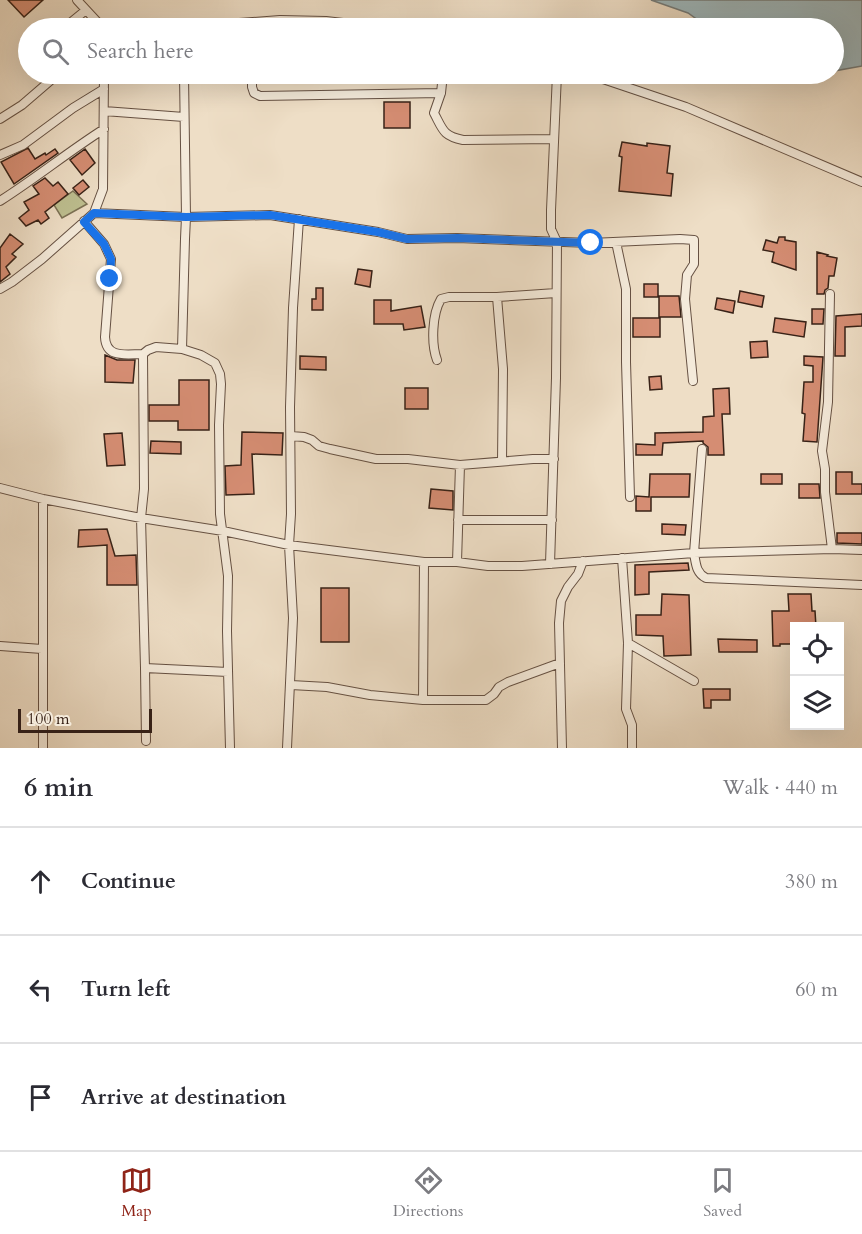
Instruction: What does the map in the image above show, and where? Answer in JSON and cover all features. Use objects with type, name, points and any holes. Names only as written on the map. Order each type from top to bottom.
[{"type":"street","points":[[77,0],[93,18]]},
{"type":"street","points":[[76,18],[86,10]]},
{"type":"street","points":[[0,119],[22,105],[46,84]]},
{"type":"street","points":[[0,289],[42,259],[94,213],[103,189],[104,84]]},
{"type":"street","points":[[182,349],[186,217],[184,84]]},
{"type":"street","points":[[252,84],[254,93],[260,96],[441,93]]},
{"type":"street","points":[[442,84],[434,113],[444,132],[451,137],[463,140],[554,139]]},
{"type":"street","points":[[550,564],[556,378],[557,242],[551,230],[550,210],[554,170],[557,84]]},
{"type":"street","points":[[618,84],[686,107],[862,182]]},
{"type":"street","points":[[0,155],[23,145],[73,108],[104,89]]},
{"type":"street","points":[[104,111],[184,117]]},
{"type":"street","points":[[0,201],[104,129]]},
{"type":"street","points":[[94,213],[186,217],[270,215],[378,232],[407,239],[501,239],[557,242],[694,240],[694,264],[687,275],[685,299],[693,381]]},
{"type":"street","points":[[287,748],[293,618],[289,545],[292,309],[299,219]]},
{"type":"street","points":[[84,222],[104,244],[111,259],[106,345],[108,350],[113,353],[143,354],[156,348],[182,349],[201,355],[215,363],[220,374],[220,514],[228,576],[230,748]]},
{"type":"street","points":[[616,242],[626,289],[630,497]]},
{"type":"street","points":[[437,360],[434,321],[436,307],[441,299],[556,293]]},
{"type":"street","points":[[831,294],[828,402],[822,451],[832,549]]},
{"type":"street","points":[[497,297],[503,369],[502,461]]},
{"type":"street","points":[[143,354],[144,489],[141,518],[146,741]]},
{"type":"street","points":[[291,436],[304,436],[319,446],[376,459],[408,459],[460,465],[554,459]]},
{"type":"street","points":[[702,449],[694,553],[701,575],[706,578],[862,585]]},
{"type":"street","points":[[457,562],[460,465]]},
{"type":"street","points":[[0,488],[43,499],[289,545],[424,562],[457,562],[488,566],[550,564],[694,553],[862,550]]},
{"type":"street","points":[[43,499],[43,748]]},
{"type":"street","points":[[458,520],[552,520]]},
{"type":"street","points":[[622,558],[628,643],[626,709],[632,725],[632,748]]},
{"type":"street","points":[[562,748],[559,623],[561,601],[584,561]]},
{"type":"street","points":[[423,700],[424,562]]},
{"type":"street","points":[[628,643],[694,681]]},
{"type":"street","points":[[0,646],[42,649]]},
{"type":"street","points":[[291,684],[423,700],[486,700],[499,687],[508,682],[560,663]]},
{"type":"street","points":[[145,668],[228,672]]},
{"type":"green space","points":[[73,191],[87,204],[62,218],[54,205]]},
{"type":"water","points":[[651,0],[862,0],[862,66],[844,69],[844,18],[695,18],[688,13]]},
{"type":"building","points":[[8,0],[43,0],[24,17]]},
{"type":"building","points":[[384,102],[410,102],[410,128],[384,128]]},
{"type":"building","points":[[622,142],[647,146],[647,143],[670,146],[667,173],[673,174],[671,196],[619,191],[622,157],[619,156]]},
{"type":"building","points":[[28,148],[35,159],[55,149],[58,153],[14,184],[1,162]]},
{"type":"building","points":[[85,149],[95,163],[82,175],[70,160]]},
{"type":"building","points":[[45,178],[53,186],[58,182],[68,194],[45,212],[49,218],[41,224],[38,220],[26,226],[19,218],[29,210],[24,202],[39,194],[33,186]]},
{"type":"building","points":[[83,180],[89,187],[79,195],[73,188]]},
{"type":"building","points":[[10,234],[23,244],[12,254],[16,257],[6,267],[10,274],[0,282],[0,248]]},
{"type":"building","points":[[779,237],[796,242],[796,270],[772,262],[774,252],[763,250],[766,240],[777,243]]},
{"type":"building","points":[[817,252],[837,258],[834,276],[829,276],[828,288],[824,294],[817,294]]},
{"type":"building","points":[[358,269],[372,271],[370,287],[355,284]]},
{"type":"building","points":[[644,284],[658,284],[658,297],[644,297]]},
{"type":"building","points":[[316,288],[323,288],[323,310],[312,310],[312,299],[316,299]]},
{"type":"building","points":[[740,291],[764,296],[762,307],[738,302]]},
{"type":"building","points":[[659,296],[679,296],[681,317],[659,317]]},
{"type":"building","points":[[717,298],[735,301],[733,313],[715,309]]},
{"type":"building","points":[[374,300],[391,300],[391,311],[421,306],[425,327],[404,330],[403,324],[374,324]]},
{"type":"building","points":[[812,309],[824,309],[823,324],[812,324]]},
{"type":"building","points":[[862,314],[862,326],[845,327],[845,356],[835,356],[836,316]]},
{"type":"building","points":[[633,318],[660,318],[660,337],[633,337]]},
{"type":"building","points":[[775,318],[806,322],[804,337],[773,332]]},
{"type":"building","points":[[767,341],[768,357],[751,358],[750,342]]},
{"type":"building","points":[[105,355],[117,360],[135,360],[133,383],[105,382]]},
{"type":"building","points":[[300,356],[326,357],[326,370],[300,369]]},
{"type":"building","points":[[804,356],[823,357],[817,442],[803,441],[804,382],[813,382],[813,366],[804,365]]},
{"type":"building","points":[[661,376],[662,389],[650,390],[649,377]]},
{"type":"building","points":[[179,380],[209,380],[209,430],[178,430],[178,421],[149,421],[149,405],[179,405]]},
{"type":"building","points":[[405,388],[428,388],[428,409],[405,409]]},
{"type":"building","points":[[729,388],[730,414],[722,414],[724,455],[708,455],[708,447],[703,441],[663,443],[662,455],[636,455],[636,444],[655,445],[655,433],[703,432],[703,417],[714,416],[713,389]]},
{"type":"building","points":[[242,432],[283,433],[282,455],[252,454],[254,494],[226,495],[225,466],[241,465]]},
{"type":"building","points":[[122,433],[125,465],[107,466],[104,434]]},
{"type":"building","points":[[151,441],[181,442],[181,454],[150,453]]},
{"type":"building","points":[[836,472],[852,472],[852,484],[862,484],[862,494],[836,494]]},
{"type":"building","points":[[650,474],[690,474],[689,497],[651,497],[651,511],[636,511],[636,496],[649,497]]},
{"type":"building","points":[[761,474],[782,474],[782,484],[761,484]]},
{"type":"building","points":[[799,484],[819,484],[820,498],[799,498]]},
{"type":"building","points":[[431,489],[453,491],[453,510],[429,508]]},
{"type":"building","points":[[662,524],[686,525],[685,535],[662,534]]},
{"type":"building","points":[[107,529],[115,556],[136,555],[137,585],[107,585],[107,545],[78,547],[79,530]]},
{"type":"building","points":[[837,533],[862,533],[862,544],[837,543]]},
{"type":"building","points":[[688,563],[689,570],[649,572],[649,594],[635,595],[635,565]]},
{"type":"building","points":[[321,588],[349,588],[349,642],[321,642]]},
{"type":"building","points":[[662,594],[689,595],[691,655],[664,656],[663,636],[636,635],[636,615],[661,615]]},
{"type":"building","points":[[788,594],[811,594],[812,611],[815,611],[816,622],[790,622],[790,644],[773,646],[772,611],[789,611]]},
{"type":"building","points":[[718,639],[757,640],[757,652],[719,652]]},
{"type":"building","points":[[703,689],[730,689],[730,700],[711,700],[711,708],[704,708]]},
{"type":"route","points":[[110,279],[111,259],[104,244],[84,222],[94,213],[186,217],[270,215],[378,232],[407,239],[523,239],[591,243]]}]
